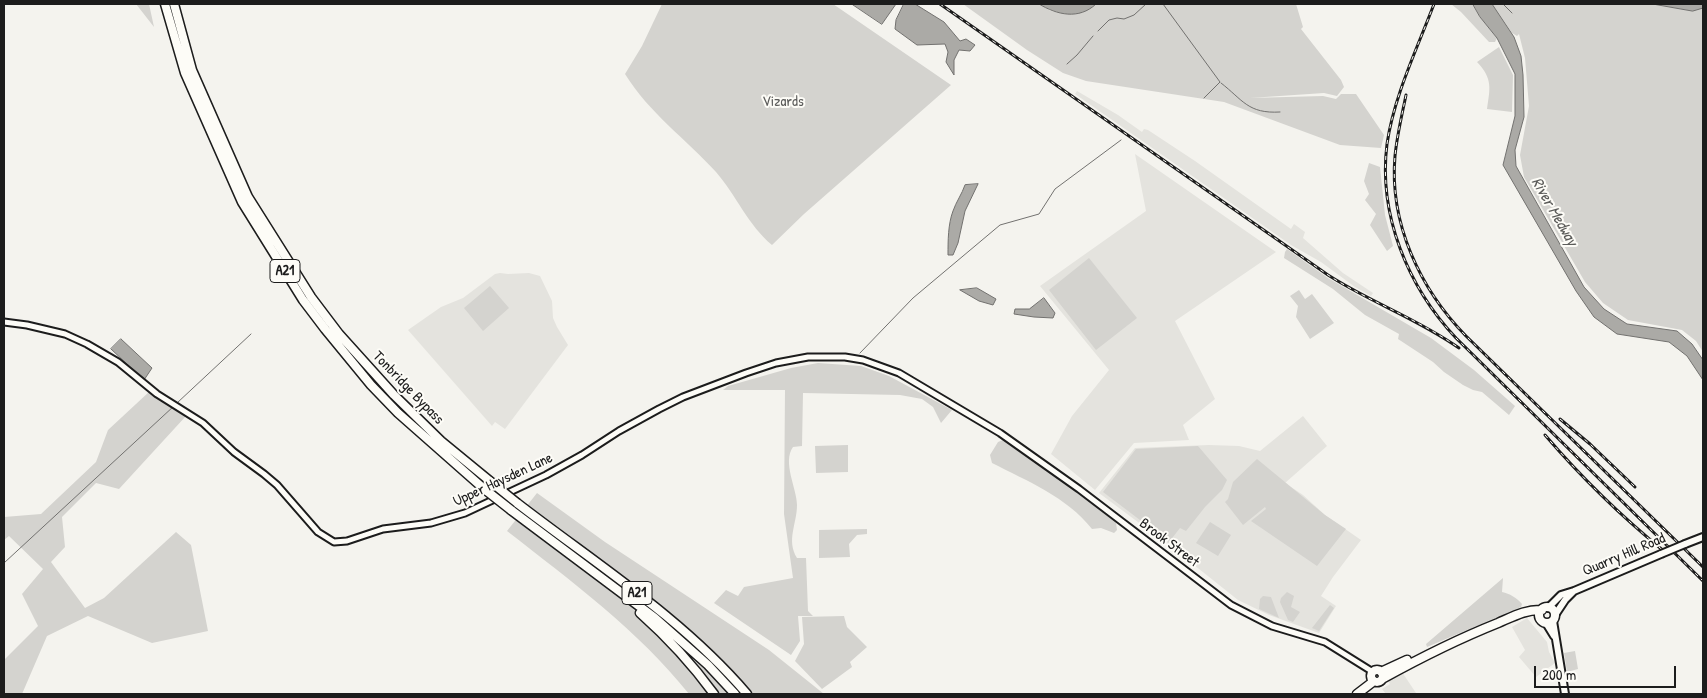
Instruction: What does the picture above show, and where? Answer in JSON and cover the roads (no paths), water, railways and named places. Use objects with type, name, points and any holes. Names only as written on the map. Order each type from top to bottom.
[{"type":"highway","name":"Tonbridge Bypass","points":[[166,4],[185,73],[242,202],[303,300],[324,329],[371,385],[398,413],[483,488],[655,618],[687,645],[734,694]]},
{"type":"highway","name":"Tonbridge Bypass","points":[[174,4],[192,70],[248,197],[310,296],[339,334],[394,395],[441,441],[517,503],[668,618],[716,660],[747,694]]},
{"type":"highway","points":[[592,571],[656,627],[701,676],[714,694]]},
{"type":"highway","name":"Quarry Hill Road","points":[[1357,694],[1378,676],[1520,614],[1531,610],[1545,609]]},
{"type":"highway","points":[[1545,609],[1553,610],[1549,619],[1540,614],[1545,609]]},
{"type":"highway","points":[[1520,614],[1549,619]]},
{"type":"main road","name":"Quarry Hill Road","points":[[1545,609],[1561,595],[1703,536]]},
{"type":"main road","name":"Quarry Hill Road","points":[[1549,619],[1574,591]]},
{"type":"main road","points":[[1549,619],[1557,642],[1565,694]]},
{"type":"street","name":"Upper Haysden Lane","points":[[4,322],[65,334],[118,362],[157,394],[212,430],[234,452],[277,485],[318,532],[334,542],[347,541],[383,529],[431,523],[465,514],[546,476],[619,431],[683,397],[746,373],[792,360],[826,356],[845,357],[876,364],[899,373],[962,410]]},
{"type":"street","name":"Brook Street","points":[[962,410],[1000,433],[1079,489],[1231,605],[1272,626],[1325,642],[1378,676]]},
{"type":"waterway","points":[[1098,31],[1109,20],[1124,19],[1134,15],[1146,4]]},
{"type":"waterway","points":[[1163,4],[1220,82],[1204,98]]},
{"type":"waterway","points":[[1503,4],[1512,13]]},
{"type":"waterway","points":[[1067,64],[1093,36]]},
{"type":"waterway","points":[[1221,83],[1253,108],[1260,111],[1280,112]]},
{"type":"waterway","points":[[860,353],[913,298],[1000,225],[1039,214],[1055,189],[1121,140]]},
{"type":"waterway","points":[[177,403],[251,334]]},
{"type":"waterway","points":[[4,563],[174,406]]},
{"type":"railway","points":[[940,4],[1328,275],[1360,294],[1427,328],[1459,348]]},
{"type":"railway","points":[[1434,4],[1400,90],[1387,144],[1385,171],[1387,197],[1392,223],[1411,273],[1439,318],[1456,338],[1703,581]]},
{"type":"railway","points":[[1406,95],[1395,156],[1394,181],[1397,206],[1411,253],[1435,297],[1449,318],[1466,336],[1703,567]]},
{"type":"railway","points":[[1560,419],[1590,444],[1635,487]]},
{"type":"railway","points":[[1545,435],[1602,496],[1665,552]]},
{"type":"park label","name":"Vizards","points":[[783,102]]},
{"type":"water label","name":"River Medway","points":[[1554,212]]}]
